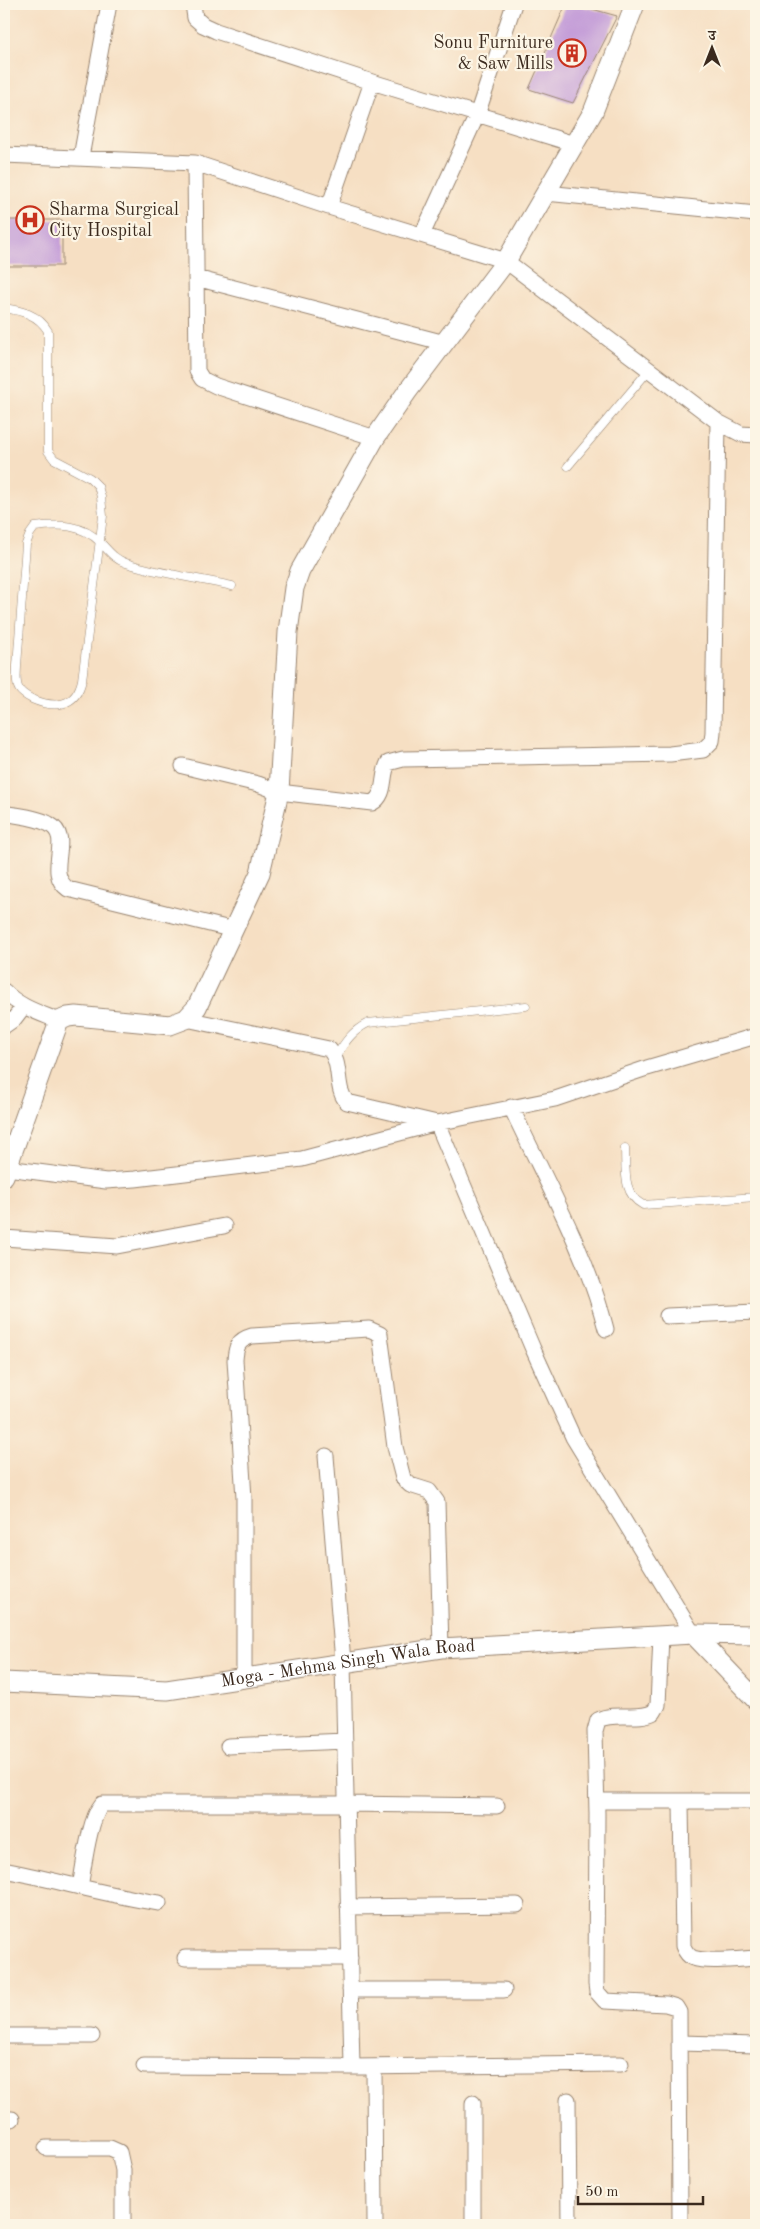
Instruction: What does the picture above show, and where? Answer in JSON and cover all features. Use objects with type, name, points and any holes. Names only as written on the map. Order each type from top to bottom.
[{"type":"street","points":[[81,158],[109,4]]},
{"type":"street","points":[[193,4],[194,18],[216,31],[372,82],[574,144]]},
{"type":"street","points":[[422,235],[477,115],[514,4]]},
{"type":"street","points":[[635,4],[593,112],[506,261],[407,392],[375,438],[305,562],[294,588],[288,632],[279,792],[260,873],[197,1007],[186,1019],[170,1025],[76,1016],[59,1021],[5,1172],[106,1181],[302,1159],[437,1123],[555,1098],[647,1068],[756,1036]]},
{"type":"street","points":[[329,207],[372,82]]},
{"type":"street","points":[[4,155],[195,163],[329,207],[506,261],[718,422],[741,434],[756,435]]},
{"type":"street","points":[[195,163],[197,371],[202,379],[216,386],[375,438]]},
{"type":"street","points":[[546,193],[756,214]]},
{"type":"street","points":[[196,278],[445,343]]},
{"type":"street","points":[[183,766],[258,784],[279,792],[372,803],[378,800],[382,793],[385,769],[388,763],[403,759],[670,754],[696,752],[708,746],[712,741],[713,732],[718,422]]},
{"type":"street","points":[[4,814],[48,823],[58,832],[60,840],[57,874],[61,884],[68,889],[234,930]]},
{"type":"street","points":[[4,992],[11,999],[24,1006],[59,1021]]},
{"type":"street","points":[[4,1026],[14,1019],[24,1006]]},
{"type":"street","points":[[186,1019],[329,1049],[336,1056],[341,1096],[347,1102],[437,1123]]},
{"type":"street","points":[[511,1107],[580,1250],[598,1296],[606,1329]]},
{"type":"street","points":[[437,1123],[533,1349],[573,1437],[692,1634],[756,1700]]},
{"type":"street","points":[[4,1238],[117,1246],[224,1226]]},
{"type":"street","points":[[667,1316],[756,1312]]},
{"type":"street","points":[[244,1678],[244,1498],[234,1360],[237,1344],[242,1339],[252,1336],[369,1329],[380,1334],[395,1447],[403,1478],[410,1485],[429,1491],[437,1502],[441,1648]]},
{"type":"street","points":[[326,1456],[344,1662],[352,2067]]},
{"type":"street","name":"Moga - Mehma Singh Wala Road","points":[[4,1682],[167,1690],[441,1648],[692,1634],[756,1635]]},
{"type":"street","points":[[661,1636],[658,1705],[654,1712],[639,1716],[604,1717],[598,1720],[596,1725],[597,1992],[605,2001],[614,2003],[666,2004],[676,2007],[679,2019],[680,2044],[680,2225]]},
{"type":"street","points":[[228,1746],[345,1741]]},
{"type":"street","points":[[596,1801],[756,1801]]},
{"type":"street","points":[[681,1801],[683,1946],[691,1958],[756,1958]]},
{"type":"street","points":[[80,1887],[93,1821],[102,1804],[497,1806]]},
{"type":"street","points":[[4,1870],[122,1898],[159,1903]]},
{"type":"street","points":[[348,1907],[516,1905]]},
{"type":"street","points":[[185,1958],[350,1958]]},
{"type":"street","points":[[350,1990],[504,1990]]},
{"type":"street","points":[[4,2036],[92,2036]]},
{"type":"street","points":[[680,2044],[756,2045]]},
{"type":"street","points":[[144,2066],[374,2067],[621,2064]]},
{"type":"street","points":[[374,2067],[375,2225]]},
{"type":"street","points":[[568,2100],[569,2225]]},
{"type":"street","points":[[473,2102],[473,2225]]},
{"type":"street","points":[[46,2148],[110,2148],[119,2152],[123,2170],[122,2225]]},
{"type":"lane","points":[[4,308],[32,315],[42,321],[48,331],[48,451],[54,460],[90,478],[98,486],[103,516],[100,542],[79,692],[73,699],[55,705],[26,696],[19,690],[17,682],[26,544],[35,527],[61,526],[85,530],[100,542],[110,554],[128,563],[232,586]]},
{"type":"lane","points":[[568,466],[649,370]]},
{"type":"lane","points":[[336,1056],[357,1028],[368,1022],[526,1006]]},
{"type":"lane","points":[[625,1148],[628,1192],[635,1201],[643,1205],[756,1197]]},
{"type":"building","name":"Sonu Furniture & Saw Mills","points":[[566,4],[574,4],[617,16],[573,103],[529,89]]},
{"type":"building","points":[[4,220],[62,220],[62,266],[4,266]]},
{"type":"place","name":"Sonu Furniture & Saw Mills","points":[[572,53]]},
{"type":"place","name":"Sharma Surgical City Hospital","points":[[30,220]]}]
